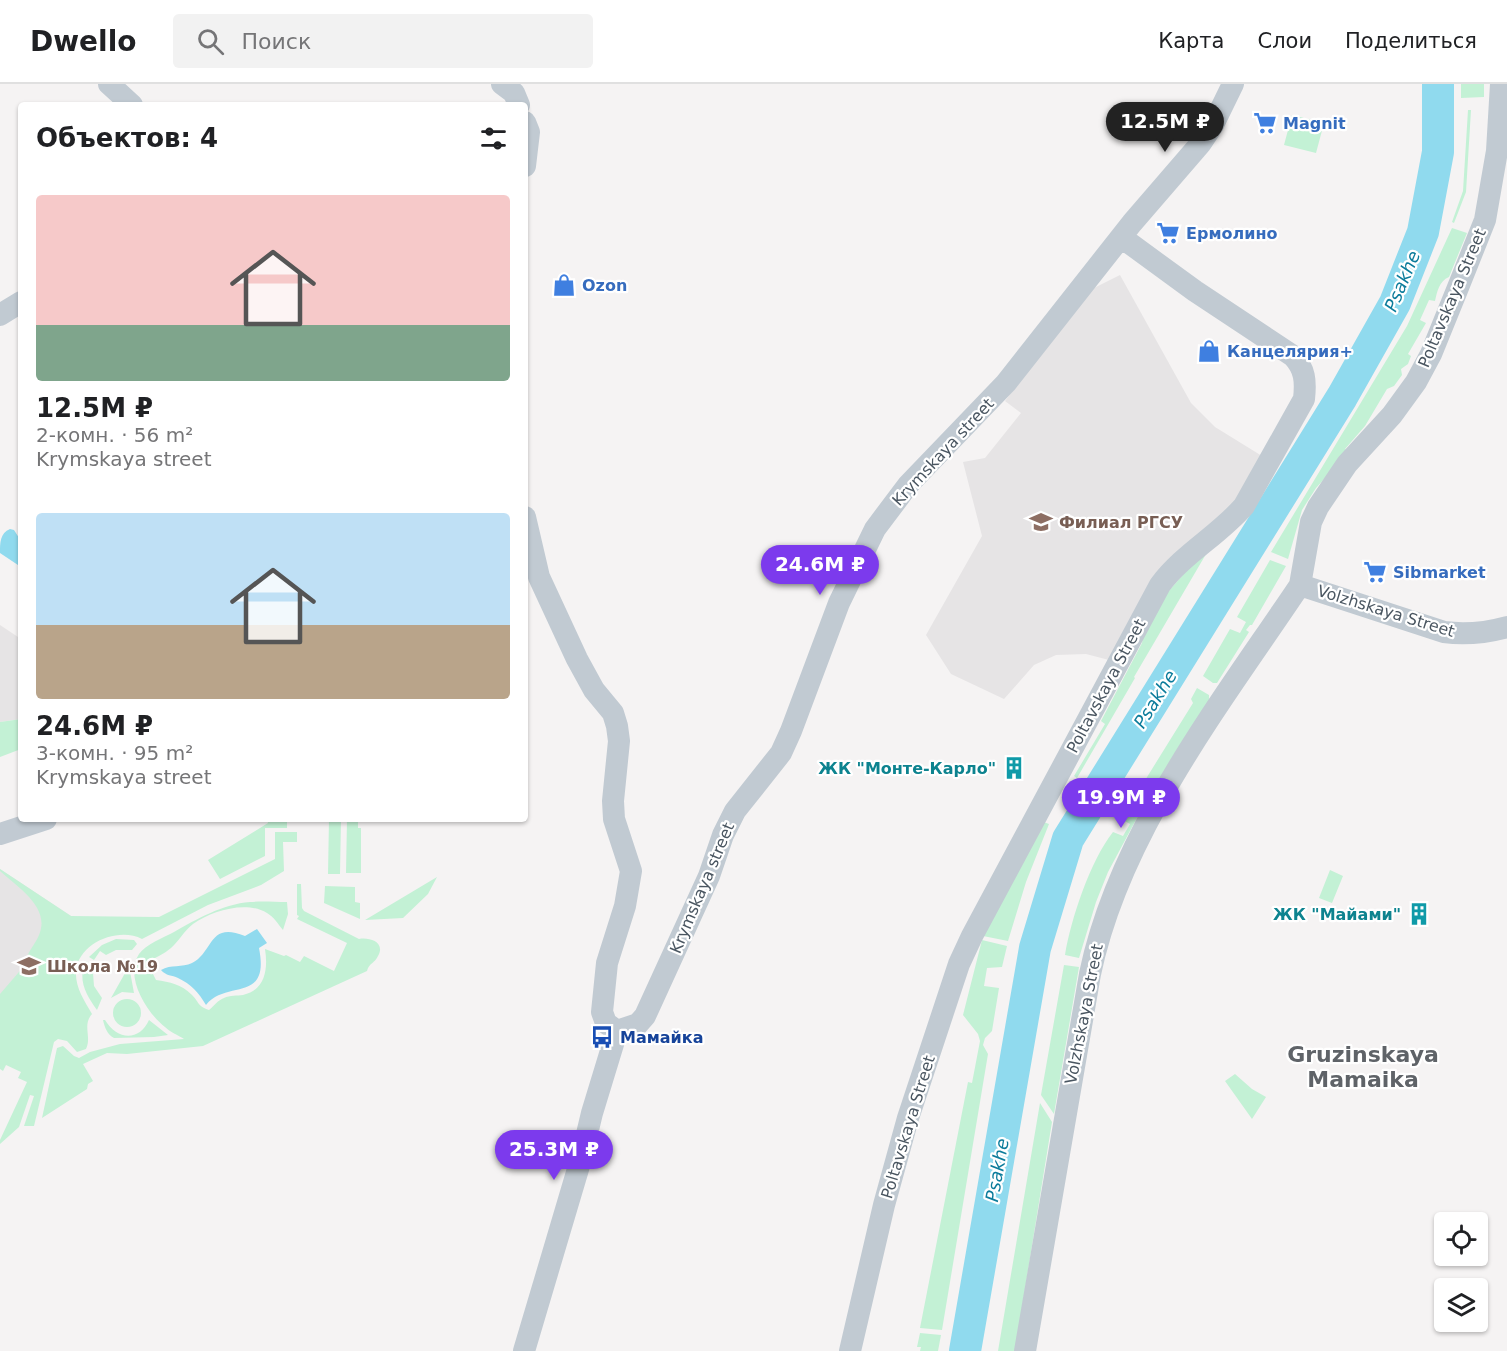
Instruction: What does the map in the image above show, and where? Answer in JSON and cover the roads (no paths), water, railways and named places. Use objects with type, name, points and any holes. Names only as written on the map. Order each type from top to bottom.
[{"type":"street","points":[[109,84],[129,102]]},
{"type":"street","points":[[502,84],[514,93],[518,102]]},
{"type":"street","name":"Krymskaya street","points":[[617,1031],[638,1024],[645,1016],[709,876],[723,835],[735,811],[781,753],[839,603],[875,529],[908,485],[1006,383],[1201,142],[1213,124],[1233,84]]},
{"type":"street","name":"Poltavskaya Street","points":[[1300,585],[1311,522],[1318,507],[1347,464],[1392,415],[1416,382],[1431,354],[1457,290],[1485,220],[1497,151],[1501,84]]},
{"type":"street","name":"Poltavskaya Street","points":[[850,1351],[884,1205],[908,1118],[959,964],[972,936],[1160,585],[1173,568],[1232,520],[1244,506],[1304,399],[1306,384],[1302,366],[1293,356],[1195,291],[1122,237]]},
{"type":"street","points":[[0,315],[18,304]]},
{"type":"street","points":[[524,1351],[617,1031],[606,1023],[602,1012],[607,963],[626,906],[631,871],[614,819],[613,801],[619,741],[617,726],[613,713],[594,690],[577,659],[539,576],[528,530]]},
{"type":"street","name":"Volzhskaya Street","points":[[1025,1351],[1088,986],[1101,933],[1125,867],[1145,826],[1190,750],[1300,585],[1444,632],[1481,633],[1507,627]]},
{"type":"street","points":[[0,834],[37,822]]},
{"type":"water","points":[[14,530],[18,536],[18,565],[0,553],[2,536],[7,531]]},
{"type":"water","points":[[257,929],[267,943],[259,948],[261,965],[258,977],[253,984],[215,997],[206,1005],[191,986],[161,970],[192,963],[218,935],[224,932],[245,936]]},
{"type":"waterway","name":"Psakhe","points":[[965,1351],[1035,948],[1068,839],[1342,397],[1395,303],[1423,232],[1438,152],[1438,84]]},
{"type":"place","name":"Magnit","points":[[1265,123]]},
{"type":"place","name":"Ермолино","points":[[1168,233]]},
{"type":"place","name":"Ozon","points":[[564,285]]},
{"type":"place","name":"Канцелярия+","points":[[1209,351]]},
{"type":"place","name":"Филиал РГСУ","points":[[1041,522]]},
{"type":"place","name":"Sibmarket","points":[[1375,572]]},
{"type":"place","name":"ЖК \"Монте-Карло\"","points":[[1014,768]]},
{"type":"place","name":"ЖК \"Майами\"","points":[[1419,914]]},
{"type":"place","name":"Школа №19","points":[[29,966]]},
{"type":"place","name":"Мамайка","points":[[602,1037]]},
{"type":"district","name":"Gruzinskaya Mamaika","points":[[1363,1066]]}]
